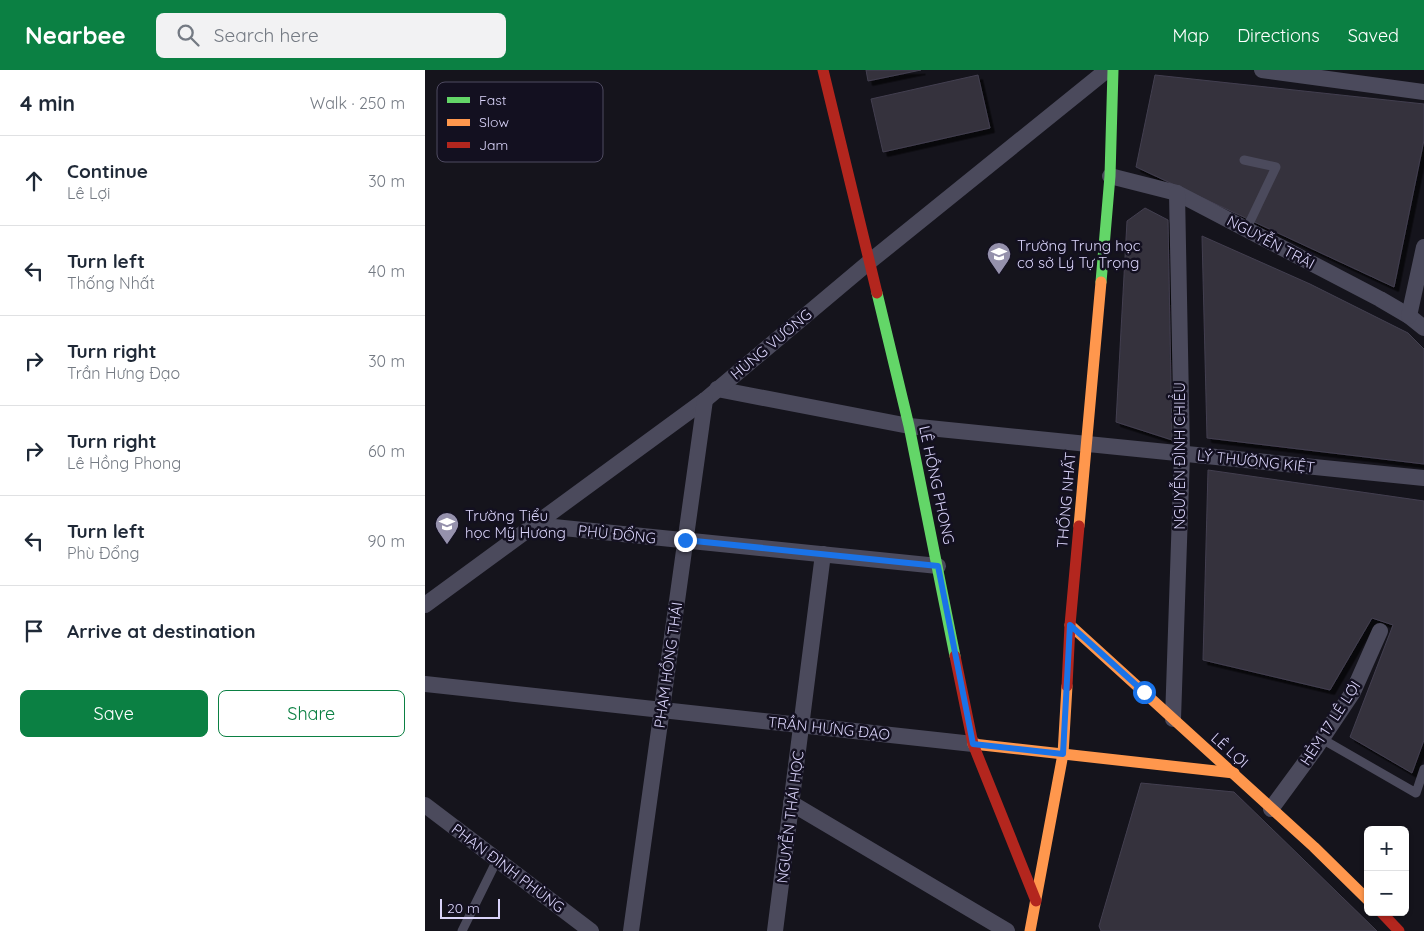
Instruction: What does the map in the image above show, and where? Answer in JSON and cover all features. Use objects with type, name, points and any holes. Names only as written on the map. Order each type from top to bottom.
[{"type":"street","name":"LÊ HỒNG PHONG","points":[[823,70],[868,263],[909,426],[973,744],[1036,901]]},
{"type":"street","name":"HÙNG VƯƠNG","points":[[425,605],[711,395],[868,263],[1107,70]]},
{"type":"street","name":"THỐNG NHẤT","points":[[1029,931],[1063,754],[1070,625],[1110,176],[1113,70]]},
{"type":"street","points":[[1262,70],[1424,92]]},
{"type":"street","name":"NGUYỄN TRÃI","points":[[1110,176],[1177,193],[1380,299],[1409,316],[1424,328]]},
{"type":"street","name":"NGUYỄN ĐÌNH CHIỂU","points":[[1173,719],[1181,454],[1177,193]]},
{"type":"street","points":[[1409,316],[1424,247]]},
{"type":"street","name":"LÝ THƯỜNG KIỆT","points":[[711,395],[909,426],[1424,478]]},
{"type":"street","name":"PHẠM HỒNG THÁI","points":[[631,931],[685,540],[711,395]]},
{"type":"street","name":"PHÙ ĐỔNG","points":[[534,525],[938,566]]},
{"type":"street","name":"NGUYỄN THÁI HỌC","points":[[775,931],[823,554]]},
{"type":"street","name":"LÊ LỢI","points":[[1070,625],[1314,847],[1364,896]]},
{"type":"street","name":"HẺM 17 LÊ LỢI","points":[[1271,809],[1322,739],[1353,692],[1380,631]]},
{"type":"street","name":"TRẦN HƯNG ĐẠO","points":[[425,684],[1233,773]]},
{"type":"street","points":[[791,803],[1007,931]]},
{"type":"street","name":"PHAN ĐÌNH PHÙNG","points":[[425,805],[591,931]]},
{"type":"street","points":[[1385,916],[1399,931]]},
{"type":"lane","points":[[1244,160],[1276,167],[1246,230]]},
{"type":"lane","points":[[1322,739],[1416,792],[1424,769]]},
{"type":"lane","points":[[461,931],[497,860]]},
{"type":"building","points":[[866,70],[921,70],[868,81]]},
{"type":"building","points":[[978,75],[990,128],[883,152],[871,99]]},
{"type":"building","points":[[1155,75],[1424,104],[1424,140],[1394,287],[1136,167]]},
{"type":"building","points":[[1145,208],[1168,220],[1172,440],[1116,422],[1127,221]]},
{"type":"building","points":[[1202,236],[1310,284],[1408,333],[1424,349],[1424,464],[1207,438]]},
{"type":"building","points":[[1208,470],[1424,501],[1424,740],[1412,773],[1350,737],[1393,625],[1372,618],[1330,690],[1203,660]]},
{"type":"building","points":[[1141,783],[1234,792],[1377,931],[1101,931],[1099,926]]},
{"type":"traffic: fast","points":[[1101,282],[1110,176],[1113,70]]},
{"type":"traffic: fast","points":[[877,293],[909,426],[955,656]]},
{"type":"traffic: slow","points":[[1079,526],[1101,282]]},
{"type":"traffic: slow","points":[[1070,625],[1314,847],[1364,896]]},
{"type":"traffic: slow","points":[[1030,931],[1063,754],[1067,686]]},
{"type":"traffic: slow","points":[[973,744],[1234,773]]},
{"type":"traffic: jam","points":[[823,70],[877,293]]},
{"type":"traffic: jam","points":[[1067,686],[1070,625],[1079,526]]},
{"type":"traffic: jam","points":[[955,656],[973,744],[1036,901]]},
{"type":"traffic: jam","points":[[1385,916],[1399,931]]},
{"type":"place","name":"Trường Trung học cơ sở Lý Tự Trọng","points":[[999,275]]},
{"type":"place","name":"Trường Tiểu học Mỹ Hương","points":[[447,545]]},
{"type":"route","points":[[685,540],[938,566],[973,744],[1063,754],[1070,625],[1144,692]]}]
